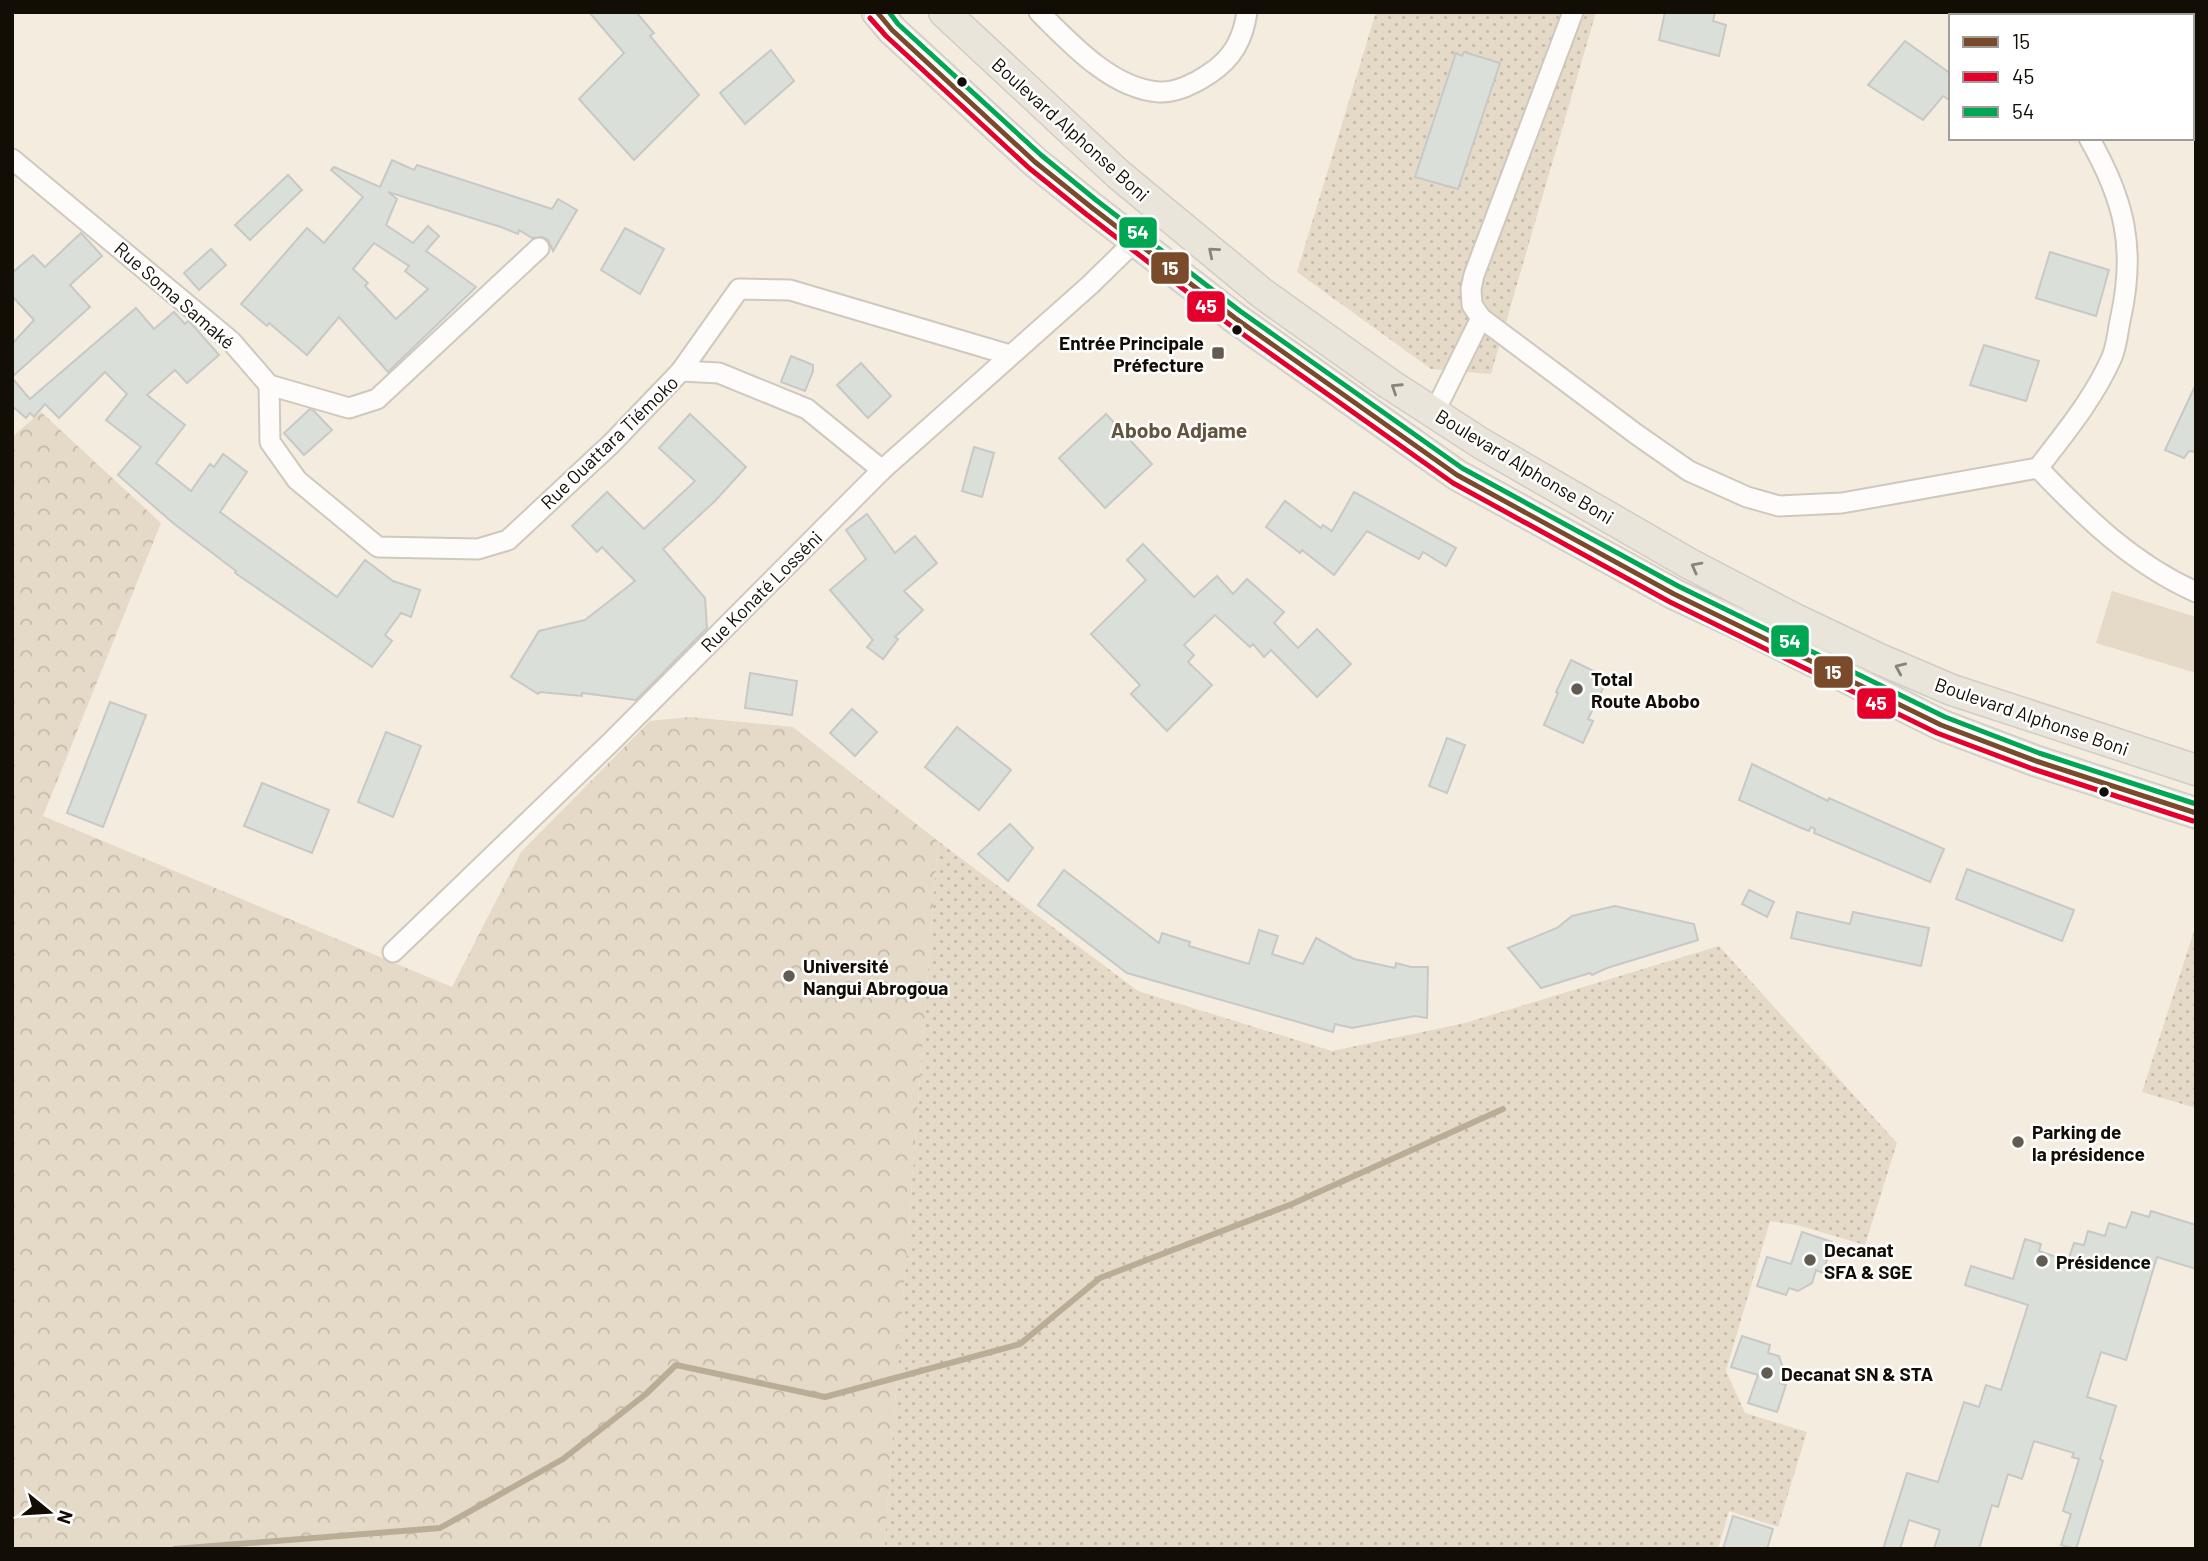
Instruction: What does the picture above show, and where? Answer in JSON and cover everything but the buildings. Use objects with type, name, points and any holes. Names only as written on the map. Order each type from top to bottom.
[{"type":"main road","name":"Boulevard Alphonse Boni","points":[[877,12],[892,30],[1035,162],[1235,318],[1457,475],[1674,594],[1941,725],[2036,761],[2196,813]]},
{"type":"main road","name":"Boulevard Alphonse Boni","points":[[944,12],[1118,174],[1255,288],[1388,383],[1482,444],[1688,563],[1808,625],[1952,691],[2196,770]]},
{"type":"street","points":[[1039,12],[1083,55],[1121,81],[1160,92],[1194,84],[1226,63],[1245,31],[1247,12]]},
{"type":"street","points":[[1573,12],[1474,275],[1472,305],[1481,318],[1689,471],[1747,497],[1779,506],[1842,503],[2038,468],[2088,402],[2113,355],[2129,282],[2126,224],[2107,169],[2090,140]]},
{"type":"street","name":"Rue Soma Samaké","points":[[12,159],[231,341],[269,385]]},
{"type":"street","name":"Rue Konaté Losséni","points":[[393,952],[612,741],[882,470],[1136,240]]},
{"type":"street","points":[[269,385],[349,408],[377,399],[538,248]]},
{"type":"street","name":"Rue Ouattara Tiémoko","points":[[269,385],[270,443],[297,480],[377,547],[478,549],[508,540],[612,443],[681,371],[739,289],[790,290],[1010,355]]},
{"type":"street","points":[[1434,413],[1481,318]]},
{"type":"street","points":[[681,371],[719,373],[807,409],[882,470]]},
{"type":"street","points":[[2038,468],[2084,516],[2137,560],[2196,593]]},
{"type":"green space","points":[[1376,12],[1596,12],[1491,374],[1431,369],[1297,272]]},
{"type":"green space","points":[[41,412],[161,523],[43,816],[452,987],[521,852],[650,721],[690,717],[793,727],[938,841],[884,1549],[12,1549],[12,437]]},
{"type":"green space","points":[[2112,591],[2196,617],[2196,673],[2096,643]]},
{"type":"green space","points":[[938,841],[1138,991],[1332,1051],[1465,1023],[1719,946],[1897,1143],[1865,1245],[1797,1225],[1770,1221],[1726,1371],[1745,1413],[1807,1432],[1778,1527],[1729,1511],[1718,1549],[884,1549]]},
{"type":"green space","points":[[2196,925],[2196,1108],[2142,1092]]},
{"type":"waterway","points":[[175,1549],[440,1528],[563,1459],[646,1394],[676,1365],[825,1397],[1020,1344],[1100,1278],[1292,1204],[1503,1109]]},
{"type":"transit line","name":"15","points":[[877,12],[892,30],[1035,162],[1091,207],[1235,318],[1457,475],[1674,594],[1941,725],[2036,761],[2196,813]]},
{"type":"transit line","name":"54","points":[[889,12],[898,24],[1041,155],[1096,200],[1240,311],[1462,468],[1678,586],[1945,717],[2039,753],[2196,804]]},
{"type":"transit line","name":"45","points":[[870,18],[886,36],[1029,168],[1086,214],[1230,325],[1453,483],[1670,602],[1937,733],[2033,769],[2193,821]]},
{"type":"place","name":"Entrée Principale Préfecture","points":[[1218,353]]},
{"type":"place","name":"Total Route Abobo","points":[[1577,689]]},
{"type":"place","name":"Université Nangui Abrogoua","points":[[789,976]]},
{"type":"place","name":"Parking de la présidence","points":[[2018,1142]]},
{"type":"place","name":"Decanat SFA & SGE","points":[[1810,1260]]},
{"type":"place","name":"Présidence","points":[[2042,1261]]},
{"type":"place","name":"Decanat SN & STA","points":[[1767,1373]]},
{"type":"district","name":"Abobo Adjame","points":[[1179,429]]}]
